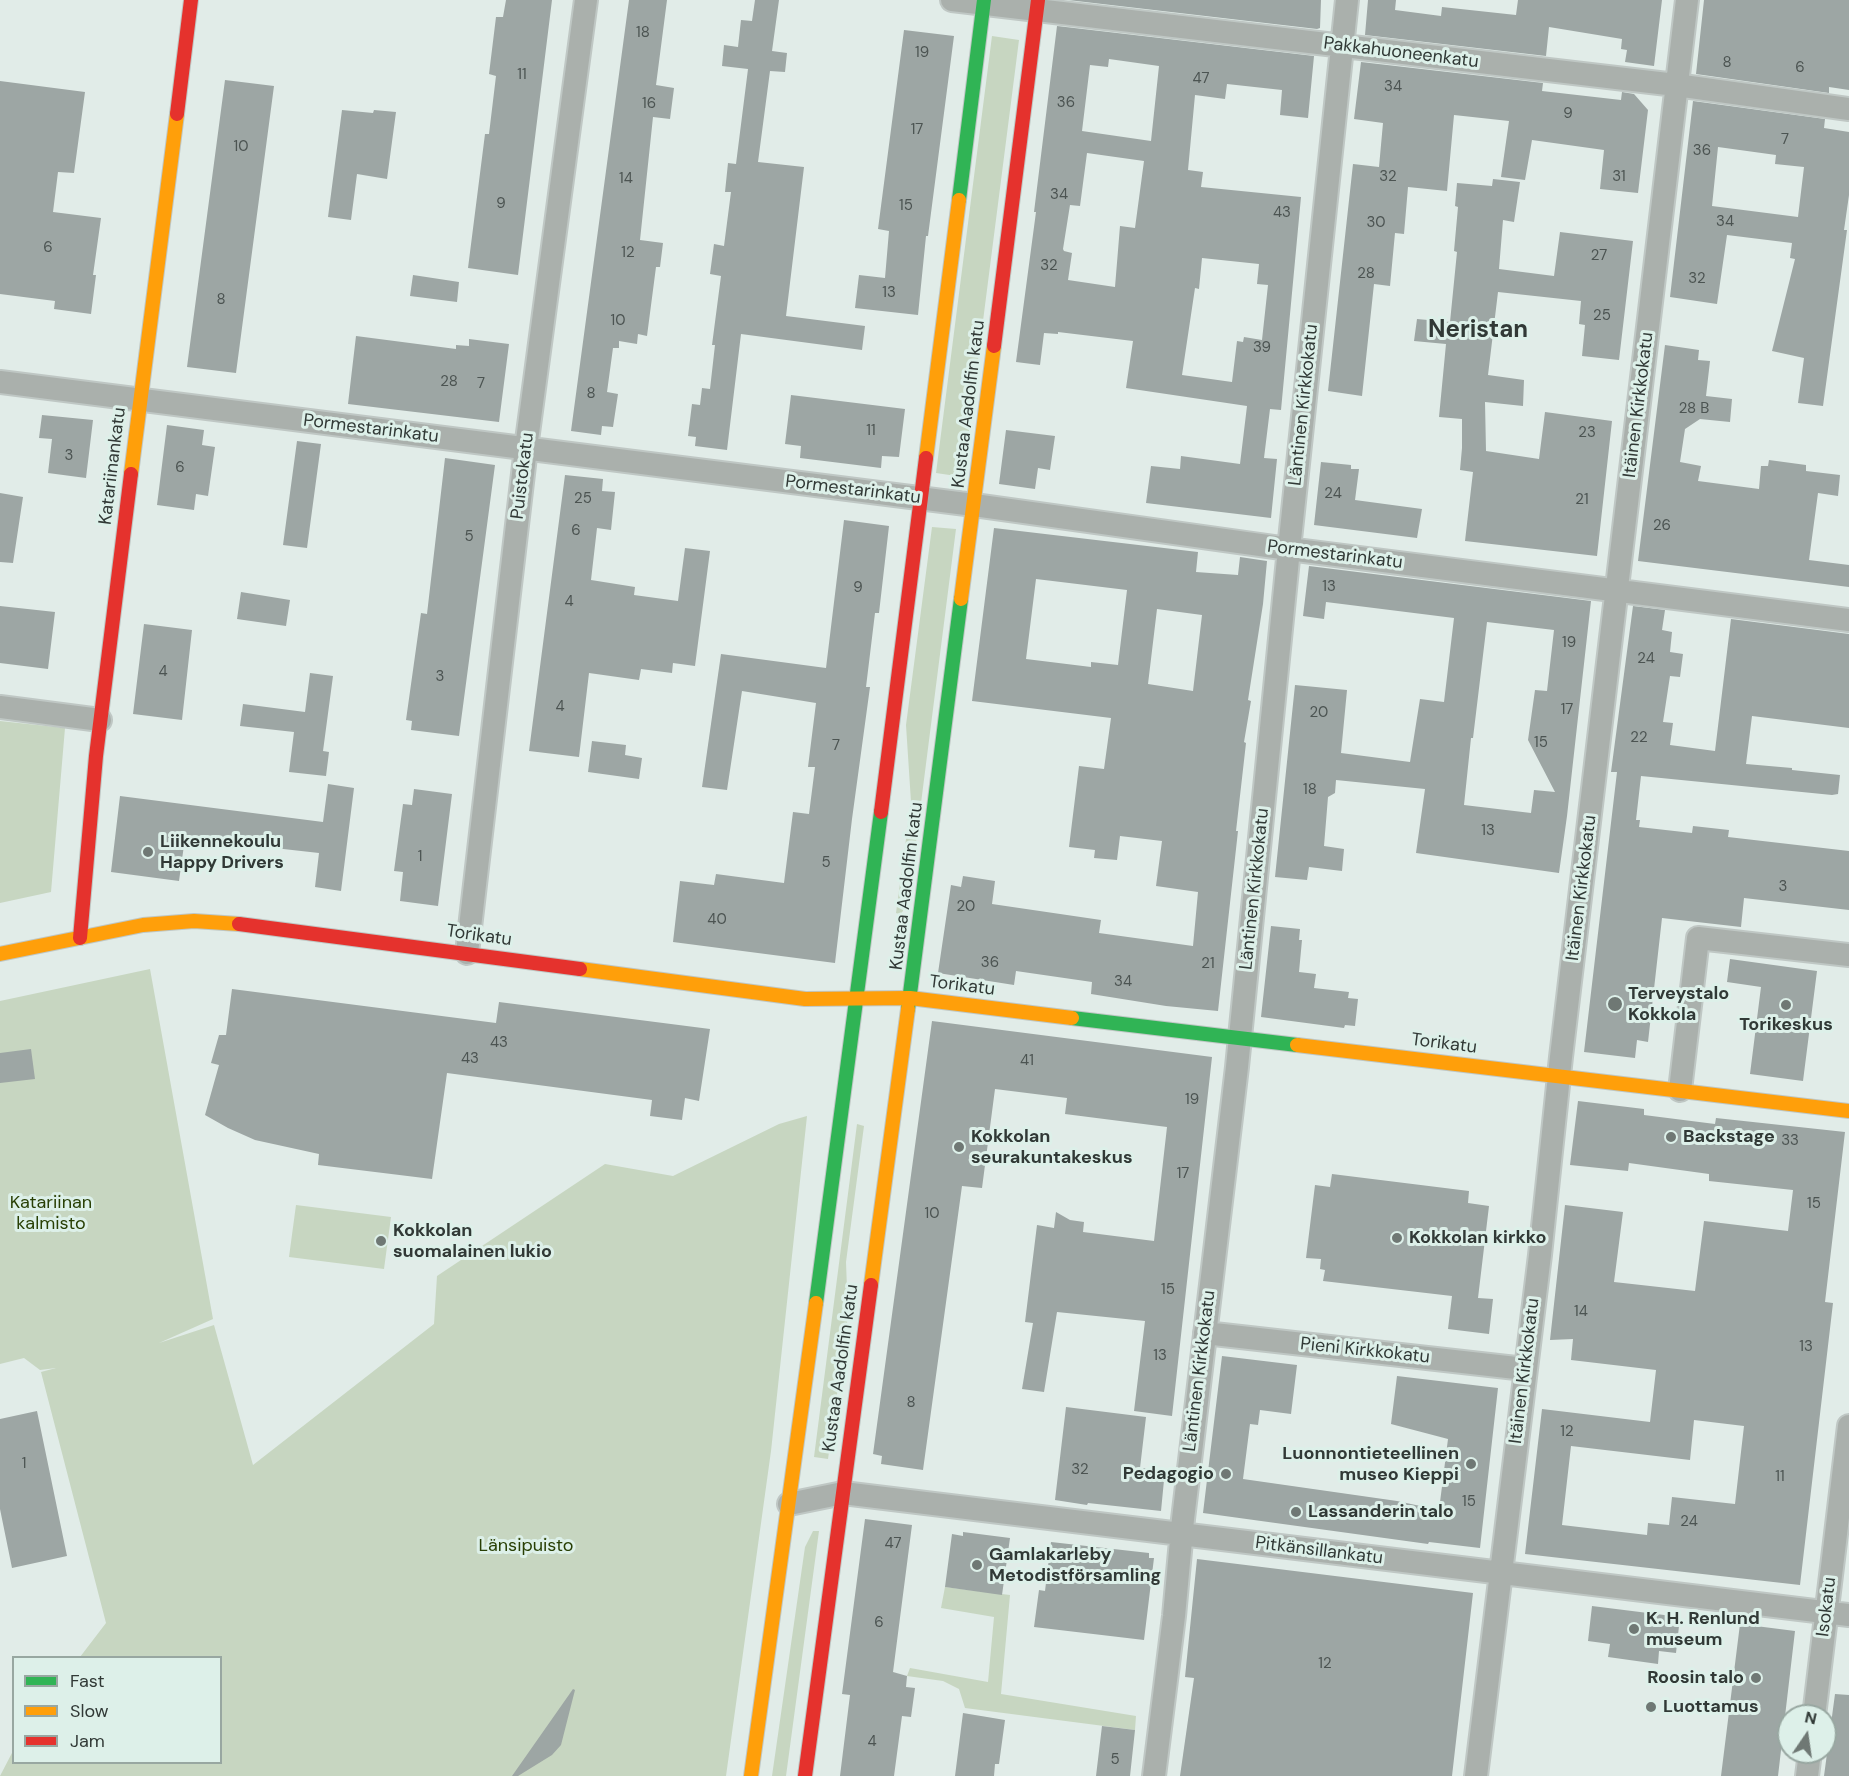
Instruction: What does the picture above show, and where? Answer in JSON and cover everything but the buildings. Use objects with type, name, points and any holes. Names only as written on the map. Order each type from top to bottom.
[{"type":"main road","name":"Katariinankatu","points":[[80,938],[100,720],[191,0]]},
{"type":"main road","name":"Kustaa Aadolfin katu","points":[[751,1776],[856,999],[983,2]]},
{"type":"main road","name":"Kustaa Aadolfin katu","points":[[804,1776],[910,998],[1038,4]]},
{"type":"main road","name":"Torikatu","points":[[0,954],[143,925],[195,921],[263,926],[805,999],[910,998],[1849,1111]]},
{"type":"street","name":"Puistokatu","points":[[467,952],[526,448],[586,0]]},
{"type":"street","name":"Pakkahuoneenkatu","points":[[952,0],[1038,4],[1342,46],[1676,85],[1849,109]]},
{"type":"street","name":"Läntinen Kirkkokatu","points":[[1154,1776],[1240,1038],[1347,0]]},
{"type":"street","name":"Itäinen Kirkkokatu","points":[[1476,1776],[1540,1255],[1559,1076],[1687,0]]},
{"type":"street","name":"Pormestarinkatu","points":[[0,382],[920,498],[1289,549],[1849,620]]},
{"type":"street","points":[[0,707],[100,720]]},
{"type":"street","points":[[1680,1090],[1698,939],[1849,956]]},
{"type":"street","name":"Pieni Kirkkokatu","points":[[1205,1333],[1525,1369]]},
{"type":"street","name":"Isokatu","points":[[1816,1704],[1849,1426]]},
{"type":"street","name":"Pitkänsillankatu","points":[[789,1503],[843,1493],[1849,1615]]},
{"type":"green space","points":[[992,36],[1019,40],[963,477],[936,473]]},
{"type":"green space","points":[[932,527],[956,529],[909,897],[901,915],[896,913],[911,802],[906,725]]},
{"type":"green space","points":[[0,721],[65,728],[51,892],[0,903]]},
{"type":"green space","name":"Länsipuisto","points":[[150,969],[213,1319],[159,1343],[214,1325],[253,1465],[434,1324],[437,1276],[605,1164],[673,1176],[779,1124],[807,1116],[771,1451],[726,1776],[0,1776],[12,1753],[12,1764],[222,1764],[222,1656],[81,1656],[106,1623],[41,1372],[56,1368],[40,1370],[24,1358],[0,1364],[0,1001]]},
{"type":"green space","points":[[857,1124],[864,1126],[846,1262],[848,1316],[828,1459],[814,1457]]},
{"type":"green space","points":[[296,1205],[391,1217],[384,1269],[289,1257]]},
{"type":"green space","points":[[813,1531],[819,1531],[786,1776],[772,1776],[805,1547]]},
{"type":"green space","points":[[945,1587],[1010,1595],[1001,1694],[1136,1716],[1135,1730],[965,1708],[959,1689],[943,1681],[907,1676],[910,1668],[988,1682],[994,1617],[941,1608]]},
{"type":"traffic: fast","points":[[959,200],[984,0]]},
{"type":"traffic: fast","points":[[908,1009],[961,599]]},
{"type":"traffic: fast","points":[[816,1303],[881,812]]},
{"type":"traffic: fast","points":[[1072,1018],[1297,1045]]},
{"type":"traffic: slow","points":[[131,474],[177,114]]},
{"type":"traffic: slow","points":[[926,458],[959,200]]},
{"type":"traffic: slow","points":[[961,599],[994,346]]},
{"type":"traffic: slow","points":[[0,954],[143,925],[194,921],[239,924]]},
{"type":"traffic: slow","points":[[580,969],[805,999],[910,998],[1072,1018]]},
{"type":"traffic: slow","points":[[871,1285],[908,1009]]},
{"type":"traffic: slow","points":[[1297,1045],[1849,1111]]},
{"type":"traffic: slow","points":[[751,1776],[816,1303]]},
{"type":"traffic: jam","points":[[177,114],[191,0]]},
{"type":"traffic: jam","points":[[994,346],[1038,0]]},
{"type":"traffic: jam","points":[[881,812],[926,458]]},
{"type":"traffic: jam","points":[[80,938],[96,756],[131,474]]},
{"type":"traffic: jam","points":[[239,924],[580,969]]},
{"type":"traffic: jam","points":[[805,1776],[871,1285]]},
{"type":"place","name":"Liikennekoulu Happy Drivers","points":[[148,852]]},
{"type":"place","name":"Terveystalo Kokkola","points":[[1615,1004]]},
{"type":"place","name":"Torikeskus","points":[[1786,1005]]},
{"type":"place","name":"Backstage","points":[[1671,1137]]},
{"type":"place","name":"Kokkolan seurakuntakeskus","points":[[959,1147]]},
{"type":"place","name":"Kokkolan kirkko","points":[[1397,1238]]},
{"type":"place","name":"Kokkolan suomalainen lukio","points":[[381,1241]]},
{"type":"place","name":"Luonnontieteellinen museo Kieppi","points":[[1471,1464]]},
{"type":"place","name":"Pedagogio","points":[[1226,1474]]},
{"type":"place","name":"Lassanderin talo","points":[[1296,1512]]},
{"type":"place","name":"Gamlakarleby Metodistförsamling","points":[[977,1565]]},
{"type":"place","name":"K. H. Renlund museum","points":[[1634,1629]]},
{"type":"place","name":"Roosin talo","points":[[1756,1678]]},
{"type":"place","name":"Luottamus","points":[[1651,1707]]},
{"type":"district","name":"Neristan","points":[[1478,331]]},
{"type":"park label","name":"Katariinan kalmisto","points":[[51,1213]]}]
